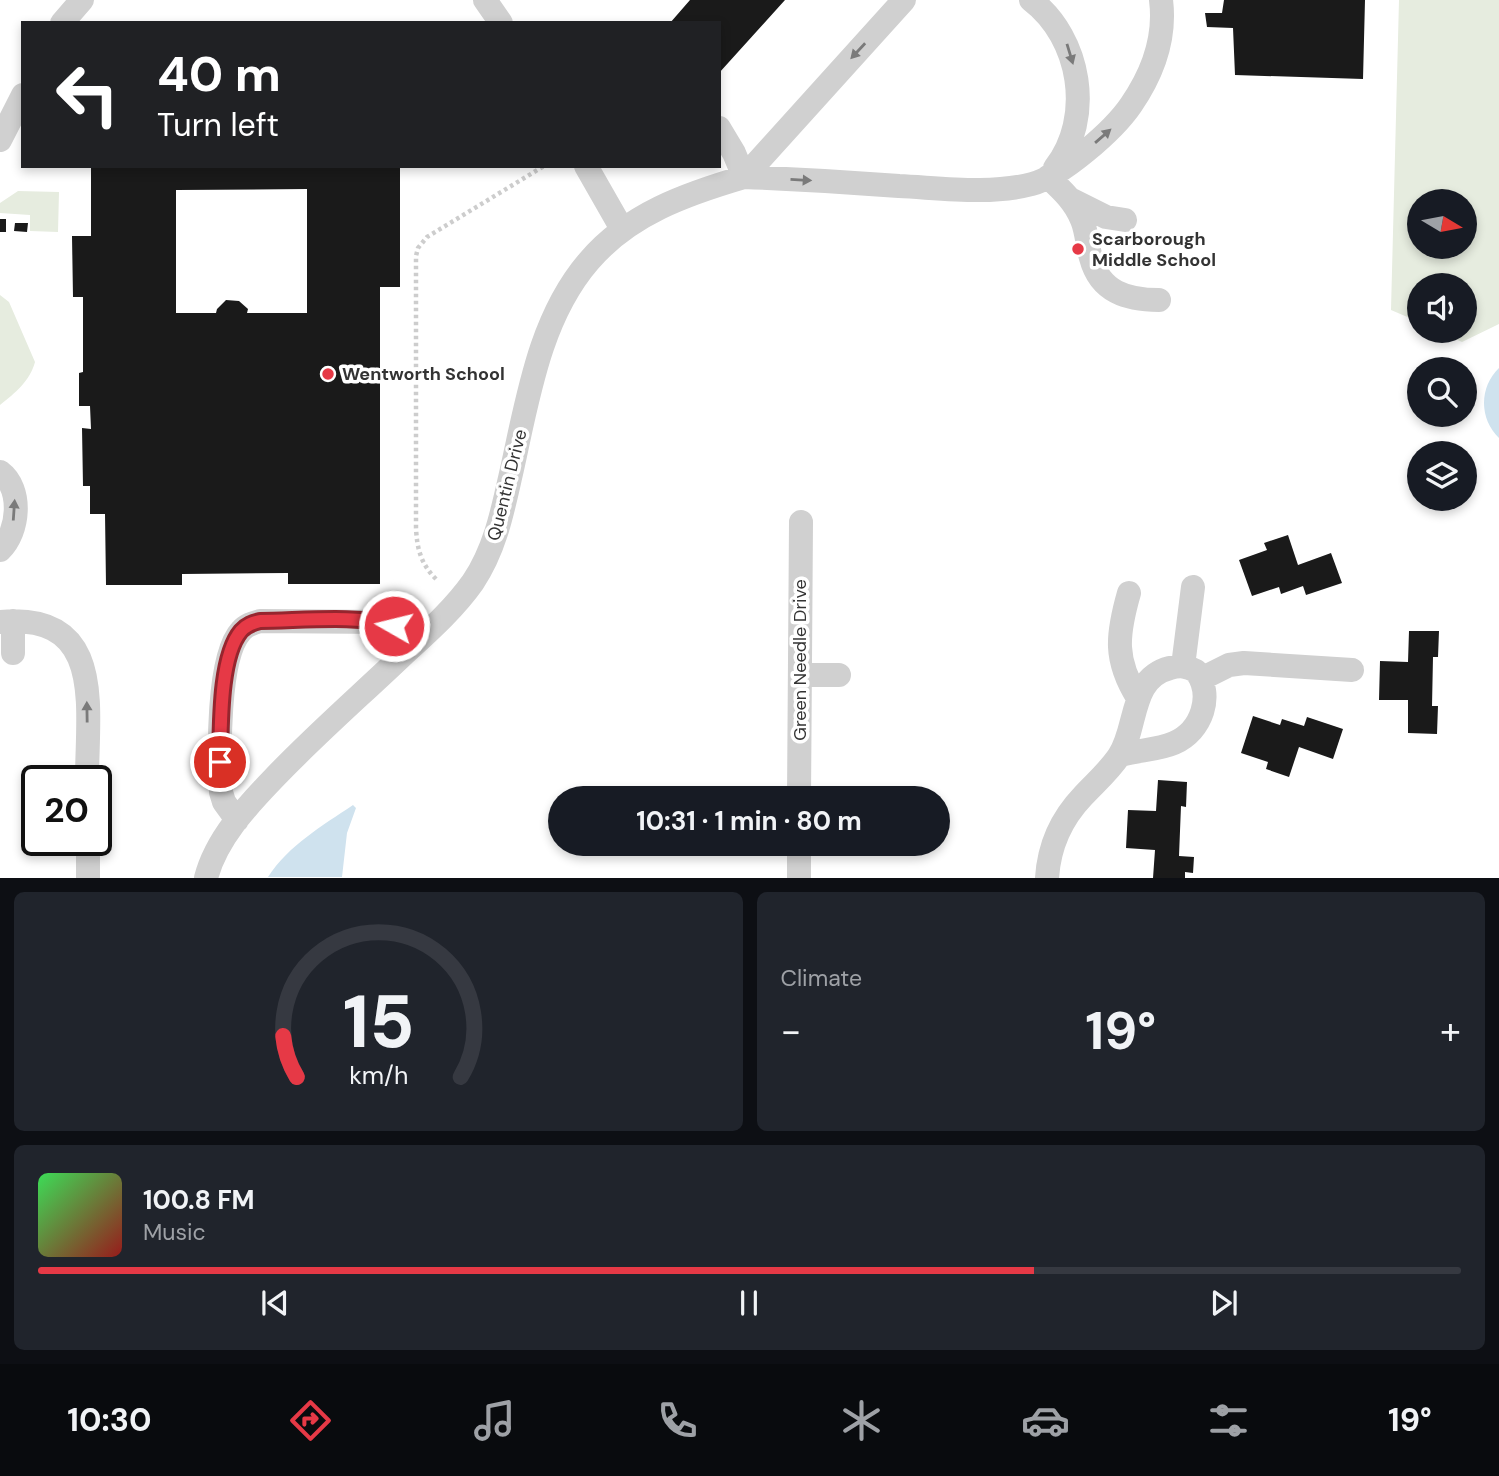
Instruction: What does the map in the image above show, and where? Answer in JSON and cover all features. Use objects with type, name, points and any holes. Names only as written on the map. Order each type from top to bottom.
[{"type":"street","points":[[64,21],[82,0]]},
{"type":"street","points":[[485,0],[501,21]]},
{"type":"street","name":"Quentin Drive","points":[[744,177],[904,0]]},
{"type":"street","points":[[1031,0],[1044,10],[1066,43],[1072,60],[1077,99],[1077,119],[1072,138],[1065,155],[1048,177],[1072,201],[1082,220],[1091,260],[1098,275],[1109,288],[1130,298],[1159,300]]},
{"type":"street","name":"Quentin Drive","points":[[206,877],[215,854],[253,800],[464,595],[485,561],[502,516],[538,360],[549,330],[573,282],[588,262],[622,229],[668,202],[744,177],[977,189],[1011,187],[1048,177],[1088,149],[1113,127],[1142,90],[1160,44],[1163,25],[1161,0]]},
{"type":"street","points":[[0,140],[21,99]]},
{"type":"street","points":[[721,131],[744,177]]},
{"type":"street","points":[[587,168],[622,229]]},
{"type":"street","points":[[1072,201],[1106,217],[1125,220]]},
{"type":"street","points":[[0,472],[12,486],[16,513],[9,542],[0,550]]},
{"type":"street","name":"Green Needle Drive","points":[[799,786],[801,522]]},
{"type":"street","points":[[1121,755],[1174,743],[1188,734],[1197,723],[1205,704],[1192,673],[1193,587]]},
{"type":"street","points":[[1129,593],[1119,647],[1121,663],[1138,698]]},
{"type":"street","points":[[237,820],[221,792],[221,716],[222,694],[232,647],[242,629],[260,621],[381,622],[394,626],[416,643]]},
{"type":"street","points":[[13,653],[7,622],[37,622],[57,629],[80,656],[87,704],[87,765]]},
{"type":"street","points":[[1047,877],[1051,849],[1068,813],[1121,755],[1138,698],[1145,685],[1160,671],[1192,673],[1244,663],[1352,670]]},
{"type":"street","points":[[800,675],[839,675]]},
{"type":"street","points":[[88,856],[88,877]]},
{"type":"street","points":[[799,856],[799,877]]},
{"type":"path","points":[[436,579],[419,554],[416,528],[418,248],[428,237],[541,168]]},
{"type":"shaded area","points":[[1399,0],[1499,0],[1499,324],[1477,335],[1477,273],[1407,273],[1407,317],[1391,310]]},
{"type":"shaded area","points":[[18,191],[59,192],[58,232],[30,231],[30,215],[0,213],[0,203]]},
{"type":"shaded area","points":[[0,295],[9,302],[35,362],[26,381],[0,405]]},
{"type":"water","points":[[1499,368],[1499,438],[1488,422],[1484,403],[1488,384]]},
{"type":"water","points":[[353,805],[356,808],[347,833],[342,877],[268,877],[296,846]]},
{"type":"building","points":[[690,0],[785,0],[721,71],[721,21],[672,21]]},
{"type":"building","points":[[1224,0],[1365,0],[1363,79],[1235,75],[1233,28],[1207,27],[1205,13],[1222,13]]},
{"type":"building","name":"Wentworth School","points":[[91,168],[400,168],[400,287],[380,287],[380,584],[288,584],[288,573],[182,574],[182,585],[106,585],[105,514],[90,514],[90,486],[83,486],[82,428],[91,429],[90,406],[79,406],[79,373],[83,372],[83,297],[73,297],[72,236],[91,236]],"holes":[[[307,189],[307,313],[247,313],[248,309],[239,301],[226,300],[216,313],[176,313],[176,190]]]},
{"type":"building","points":[[0,219],[6,219],[6,232],[0,232]]},
{"type":"building","points":[[15,223],[28,223],[27,232],[14,231]]},
{"type":"building","points":[[1288,535],[1298,565],[1331,553],[1342,583],[1306,595],[1303,586],[1281,594],[1279,587],[1252,596],[1239,560],[1267,550],[1264,543]]},
{"type":"building","points":[[1409,631],[1439,631],[1438,657],[1433,657],[1432,706],[1438,706],[1437,734],[1408,733],[1408,700],[1379,700],[1380,661],[1408,662]]},
{"type":"building","points":[[1253,716],[1280,725],[1282,719],[1304,726],[1307,717],[1343,729],[1333,759],[1299,747],[1289,777],[1266,769],[1268,762],[1241,753]]},
{"type":"building","points":[[1158,780],[1187,782],[1186,807],[1181,806],[1179,856],[1194,857],[1193,873],[1185,872],[1185,878],[1153,878],[1155,850],[1126,848],[1128,810],[1156,811]]},
{"type":"place","name":"Scarborough Middle School","points":[[1078,249]]},
{"type":"place","name":"Wentworth School","points":[[328,374]]},
{"type":"route","points":[[220,762],[222,694],[232,647],[242,629],[260,621],[345,620],[381,622],[394,626]]}]
